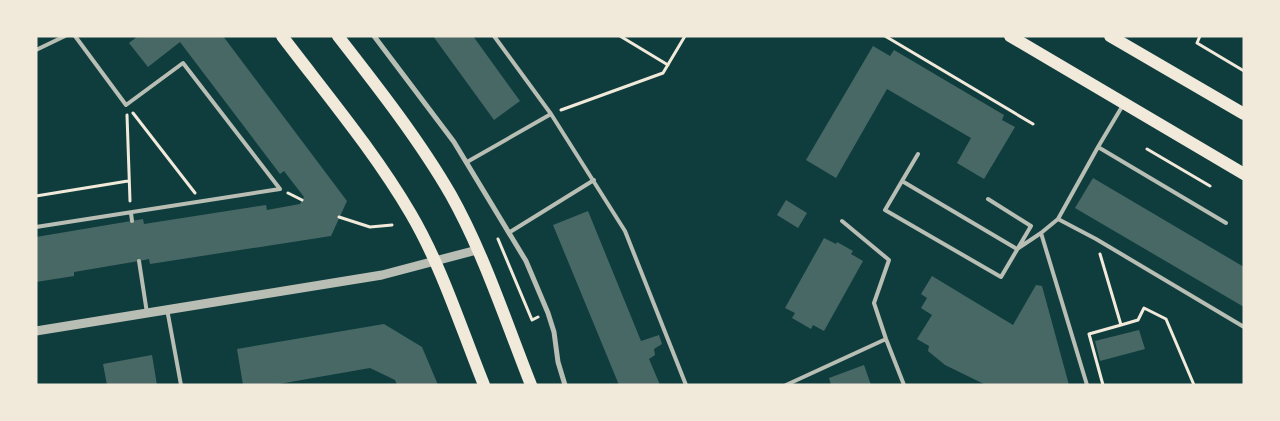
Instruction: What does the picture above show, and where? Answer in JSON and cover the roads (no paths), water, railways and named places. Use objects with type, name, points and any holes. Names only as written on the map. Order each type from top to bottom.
[{"type":"main road","points":[[282,36],[386,175],[412,215],[435,262],[484,385]]},
{"type":"main road","points":[[338,36],[432,164],[450,195],[477,250],[531,385]]},
{"type":"main road","points":[[1010,36],[1244,174]]},
{"type":"main road","points":[[1112,37],[1244,114]]},
{"type":"street","points":[[374,36],[435,116],[467,162],[496,214],[510,232],[526,260],[554,332],[558,362],[565,385]]},
{"type":"street","points":[[36,331],[382,275],[477,250]]},
{"type":"lane","points":[[36,50],[65,36]]},
{"type":"lane","points":[[36,227],[280,189],[183,63],[126,105],[75,36]]},
{"type":"lane","points":[[494,36],[551,114],[625,231],[686,385]]},
{"type":"lane","points":[[1017,249],[1058,219],[1124,104]]},
{"type":"lane","points":[[467,162],[479,157],[551,114]]},
{"type":"lane","points":[[1098,148],[1226,223]]},
{"type":"lane","points":[[918,154],[885,210],[1001,277],[1031,226],[988,199]]},
{"type":"lane","points":[[510,232],[594,180]]},
{"type":"lane","points":[[902,181],[1017,249]]},
{"type":"lane","points":[[131,213],[132,221]]},
{"type":"lane","points":[[1058,219],[1096,239],[1244,327]]},
{"type":"lane","points":[[842,221],[889,260],[874,303],[904,385]]},
{"type":"lane","points":[[1041,233],[1087,385]]},
{"type":"lane","points":[[139,261],[147,313]]},
{"type":"lane","points":[[168,309],[181,385]]},
{"type":"lane","points":[[786,385],[886,339]]}]
